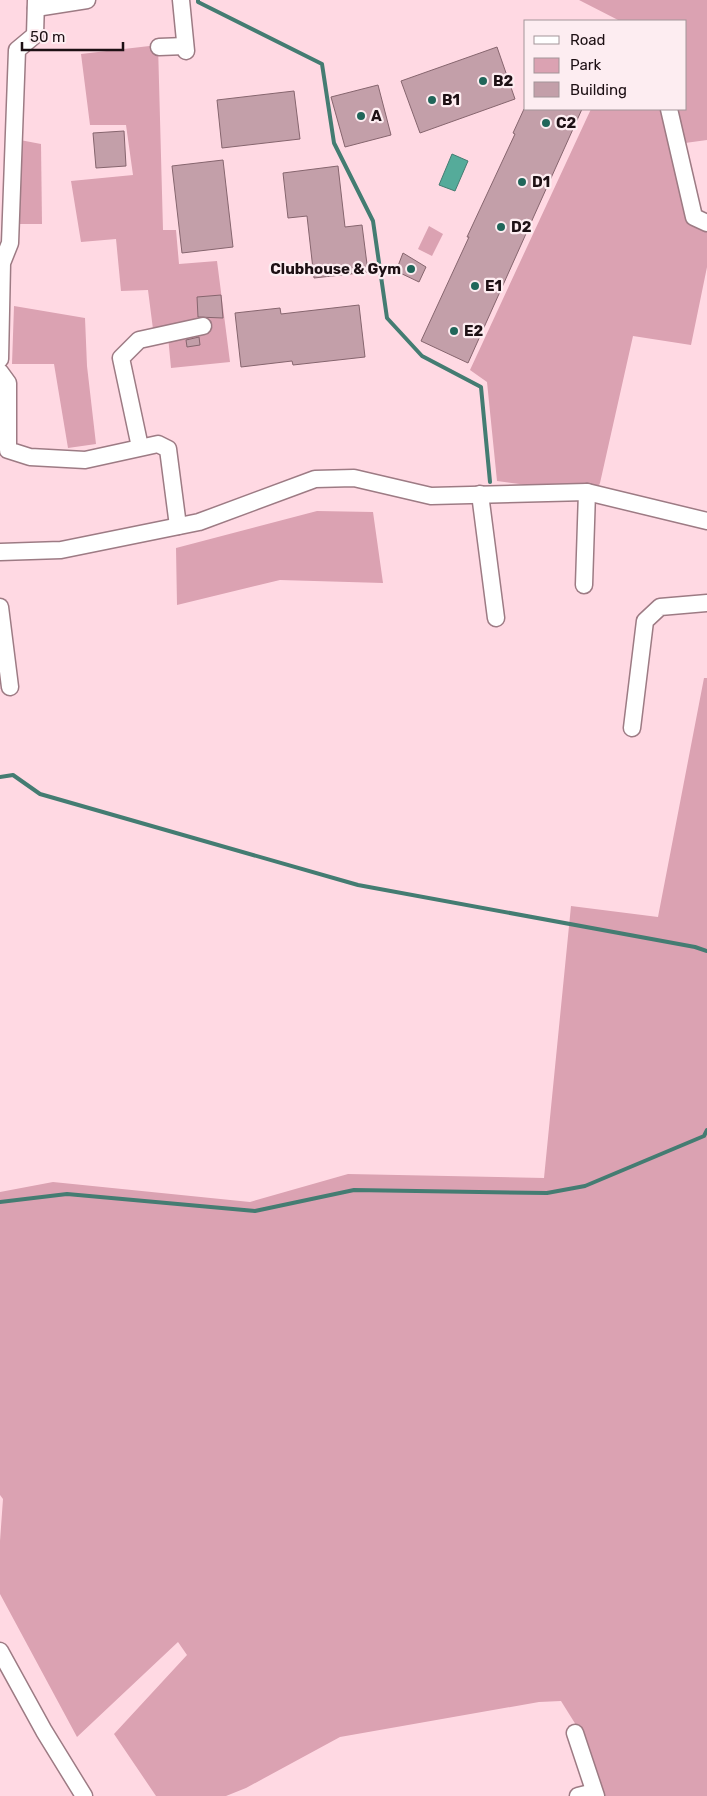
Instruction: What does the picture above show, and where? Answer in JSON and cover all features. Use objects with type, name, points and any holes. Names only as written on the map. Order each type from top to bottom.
[{"type":"street","points":[[0,359],[2,263],[10,243],[16,50],[35,36],[36,4],[87,0]]},
{"type":"street","points":[[159,47],[185,48],[180,0]]},
{"type":"street","points":[[669,110],[694,217],[707,223]]},
{"type":"street","points":[[140,448],[121,358],[139,340],[203,326]]},
{"type":"street","points":[[0,372],[8,383],[4,451],[30,458],[85,460],[158,444],[168,449],[178,526]]},
{"type":"street","points":[[0,552],[61,550],[199,522],[315,479],[354,478],[431,496],[586,492],[707,521]]},
{"type":"street","points":[[584,585],[586,492]]},
{"type":"street","points":[[480,494],[496,618]]},
{"type":"street","points":[[632,728],[645,621],[660,607],[707,603]]},
{"type":"street","points":[[0,607],[10,688]]},
{"type":"street","points":[[0,1652],[44,1732],[84,1796]]},
{"type":"street","points":[[575,1733],[595,1794],[578,1796]]},
{"type":"green space","points":[[579,0],[707,0],[707,140],[685,143],[697,197],[707,223],[707,267],[691,345],[633,336],[600,483],[595,494],[497,481],[487,382],[470,370],[591,110],[687,110],[687,20],[618,20]]},
{"type":"green space","points":[[158,45],[163,230],[176,230],[179,264],[217,261],[230,362],[171,368],[168,336],[154,337],[148,290],[121,291],[116,239],[81,242],[71,181],[133,175],[126,125],[90,125],[81,54]]},
{"type":"green space","points":[[20,140],[41,144],[42,224],[16,224]]},
{"type":"green space","points":[[429,226],[443,234],[432,256],[418,249]]},
{"type":"green space","points":[[14,306],[85,318],[87,366],[96,444],[68,448],[54,364],[12,364]]},
{"type":"green space","points":[[317,511],[373,512],[383,583],[280,580],[177,605],[176,548]]},
{"type":"green space","points":[[704,678],[707,678],[707,1796],[604,1796],[586,1741],[561,1701],[539,1702],[340,1737],[246,1788],[226,1796],[156,1796],[114,1734],[187,1655],[178,1642],[77,1737],[0,1594],[0,1541],[3,1499],[0,1495],[0,1192],[53,1182],[250,1202],[348,1174],[544,1178],[571,906],[658,917]]},
{"type":"shaded area","points":[[452,154],[468,161],[455,191],[439,185]]},
{"type":"building","points":[[497,47],[515,99],[420,133],[401,81]]},
{"type":"building","name":"A","points":[[378,85],[391,135],[345,147],[331,97]]},
{"type":"building","points":[[294,91],[300,139],[222,148],[217,100]]},
{"type":"building","points":[[524,109],[582,110],[468,363],[421,341],[515,134],[513,133]]},
{"type":"building","points":[[124,131],[126,166],[96,168],[93,133]]},
{"type":"building","points":[[223,160],[233,247],[182,253],[172,166]]},
{"type":"building","points":[[338,166],[345,227],[362,225],[368,272],[314,278],[307,216],[288,218],[283,173]]},
{"type":"building","name":"Clubhouse & Gym","points":[[403,253],[426,267],[419,282],[396,271]]},
{"type":"building","points":[[221,295],[223,318],[198,317],[197,297]]},
{"type":"building","points":[[359,305],[365,357],[293,365],[292,361],[241,367],[235,313],[280,308],[281,314]]},
{"type":"building","points":[[199,337],[200,345],[187,347],[186,340]]},
{"type":"waterway","points":[[198,0],[198,2],[322,64],[334,143],[373,221],[387,318],[422,356],[481,387],[490,482]]},
{"type":"waterway","points":[[0,777],[13,775],[40,794],[358,885],[695,947],[707,951]]},
{"type":"waterway","points":[[0,1202],[67,1194],[255,1211],[354,1190],[547,1193],[585,1186],[704,1136],[707,1130]]},
{"type":"place","name":"B2","points":[[483,81]]},
{"type":"place","name":"B1","points":[[432,100]]},
{"type":"place","name":"A","points":[[361,116]]},
{"type":"place","name":"C2","points":[[546,123]]},
{"type":"place","name":"D1","points":[[522,182]]},
{"type":"place","name":"D2","points":[[501,227]]},
{"type":"place","name":"Clubhouse & Gym","points":[[411,269]]},
{"type":"place","name":"E1","points":[[475,286]]},
{"type":"place","name":"E2","points":[[454,331]]}]
